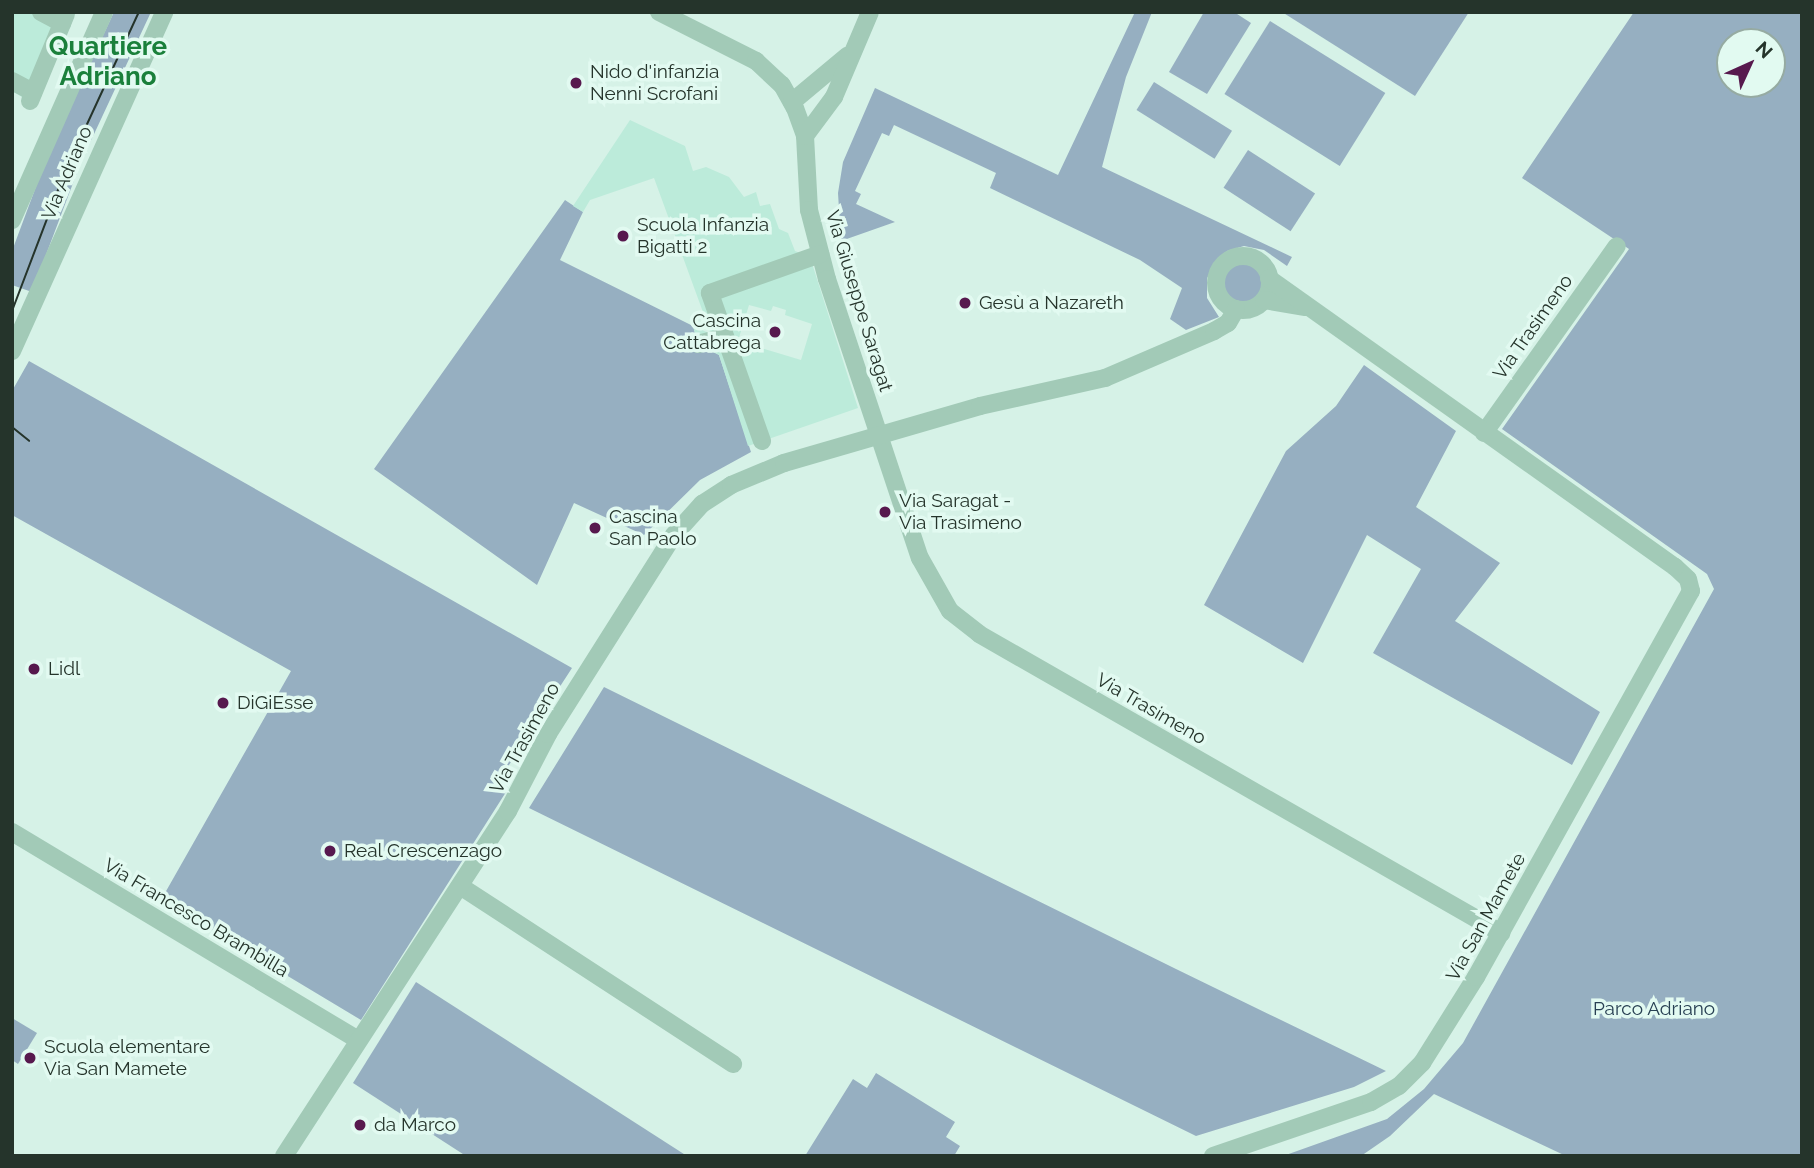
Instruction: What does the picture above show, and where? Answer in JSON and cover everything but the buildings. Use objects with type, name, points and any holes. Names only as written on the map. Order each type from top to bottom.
[{"type":"street","points":[[12,81],[31,97],[64,19],[41,12]]},
{"type":"street","name":"Via Adriano","points":[[12,220],[104,12]]},
{"type":"street","name":"Via Adriano","points":[[12,351],[30,316],[112,120],[164,12]]},
{"type":"street","name":"Via Giuseppe Saragat","points":[[659,12],[756,61],[792,102],[806,136],[807,203],[820,254],[879,435]]},
{"type":"street","points":[[806,136],[834,97],[870,12]]},
{"type":"street","points":[[792,102],[852,51]]},
{"type":"street","name":"Via Trasimeno","points":[[1484,433],[1616,246]]},
{"type":"street","points":[[762,441],[710,293],[820,254]]},
{"type":"street","points":[[1236,309],[1217,291],[1217,278],[1227,261],[1252,258],[1263,266],[1269,279],[1305,307],[1484,433]]},
{"type":"street","points":[[1269,279],[1264,300],[1305,307]]},
{"type":"street","name":"Via Trasimeno","points":[[284,1156],[513,803],[548,734],[686,520],[718,492],[740,481],[879,435],[1000,401],[1105,379],[1214,331],[1228,323],[1236,309],[1252,308],[1264,300]]},
{"type":"street","points":[[12,325],[30,316]]},
{"type":"street","points":[[698,344],[725,337]]},
{"type":"street","name":"Via San Mamete","points":[[1213,1156],[1354,1109],[1399,1086],[1437,1044],[1688,601],[1691,585],[1675,567],[1484,433]]},
{"type":"street","name":"Via Trasimeno","points":[[879,435],[927,576],[958,619],[1501,933]]},
{"type":"street","name":"Via Francesco Brambilla","points":[[12,832],[358,1040]]},
{"type":"street","points":[[460,886],[733,1064]]},
{"type":"green space","points":[[114,12],[151,12],[81,162],[32,292],[12,285],[12,251],[50,149]]},
{"type":"green space","points":[[1135,12],[1152,12],[1126,77],[1102,167],[1292,257],[1287,266],[1264,250],[1244,246],[1227,251],[1207,278],[1207,298],[1219,317],[1186,330],[1170,319],[1182,288],[1140,260],[990,188],[996,173],[894,125],[889,136],[882,133],[855,191],[861,194],[856,204],[895,222],[841,241],[838,193],[843,162],[875,88],[1058,175]]},
{"type":"green space","points":[[1204,12],[1234,12],[1251,23],[1207,94],[1169,72]]},
{"type":"green space","points":[[1282,12],[1469,12],[1415,96]]},
{"type":"green space","name":"Parco Adriano","points":[[1634,12],[1802,12],[1802,1156],[1566,1156],[1434,1094],[1390,1136],[1361,1156],[1283,1156],[1387,1119],[1424,1089],[1463,1043],[1714,589],[1707,574],[1502,429],[1629,249],[1522,178]]},
{"type":"green space","points":[[1270,21],[1385,93],[1340,166],[1224,94]]},
{"type":"green space","points":[[1154,82],[1232,131],[1215,159],[1137,110]]},
{"type":"green space","points":[[1248,150],[1315,194],[1291,231],[1223,188]]},
{"type":"green space","points":[[565,200],[583,212],[560,260],[693,326],[698,344],[719,355],[751,452],[700,480],[644,535],[574,503],[537,585],[374,469]]},
{"type":"green space","points":[[1243,262],[1258,268],[1264,283],[1258,298],[1243,304],[1228,298],[1222,283],[1228,268]]},
{"type":"green space","points":[[29,361],[572,668],[496,785],[506,792],[361,1020],[161,900],[291,671],[12,515],[12,391]]},
{"type":"green space","points":[[1364,365],[1456,431],[1416,507],[1500,563],[1455,621],[1600,712],[1572,765],[1373,653],[1421,569],[1367,535],[1303,663],[1204,605],[1286,451],[1336,406]]},
{"type":"green space","points":[[604,687],[1386,1071],[1354,1087],[1196,1136],[529,808]]},
{"type":"green space","points":[[416,982],[687,1156],[466,1156],[353,1083]]},
{"type":"green space","points":[[12,1018],[37,1033],[18,1064],[12,1060]]},
{"type":"green space","points":[[876,1073],[955,1122],[946,1137],[960,1146],[954,1156],[805,1156],[853,1079],[867,1088]]},
{"type":"shaded area","points":[[12,12],[63,12],[32,103],[12,91]]},
{"type":"shaded area","points":[[630,120],[685,146],[693,171],[706,167],[729,177],[744,197],[756,192],[760,206],[770,204],[779,229],[788,233],[795,251],[810,257],[858,408],[748,446],[719,355],[698,344],[693,326],[711,334],[654,178],[590,200],[583,212],[573,206]],"holes":[[[749,305],[771,311],[773,306],[786,310],[785,315],[812,324],[801,360],[738,341]]]},
{"type":"tram line","points":[[12,311],[64,174],[139,12]]},
{"type":"tram line","points":[[12,427],[29,441]]},
{"type":"place","name":"Nido d'infanzia Nenni Scrofani","points":[[576,83]]},
{"type":"place","name":"Scuola Infanzia Bigatti 2","points":[[623,236]]},
{"type":"place","name":"Gesù a Nazareth","points":[[965,303]]},
{"type":"place","name":"Cascina Cattabrega","points":[[775,332]]},
{"type":"place","name":"Via Saragat - Via Trasimeno","points":[[885,512]]},
{"type":"place","name":"Cascina San Paolo","points":[[595,528]]},
{"type":"place","name":"Lidl","points":[[34,669]]},
{"type":"place","name":"DiGiEsse","points":[[223,703]]},
{"type":"place","name":"Real Crescenzago","points":[[330,851]]},
{"type":"place","name":"Scuola elementare Via San Mamete","points":[[30,1058]]},
{"type":"place","name":"da Marco","points":[[360,1125]]},
{"type":"district","name":"Quartiere Adriano","points":[[108,62]]}]
